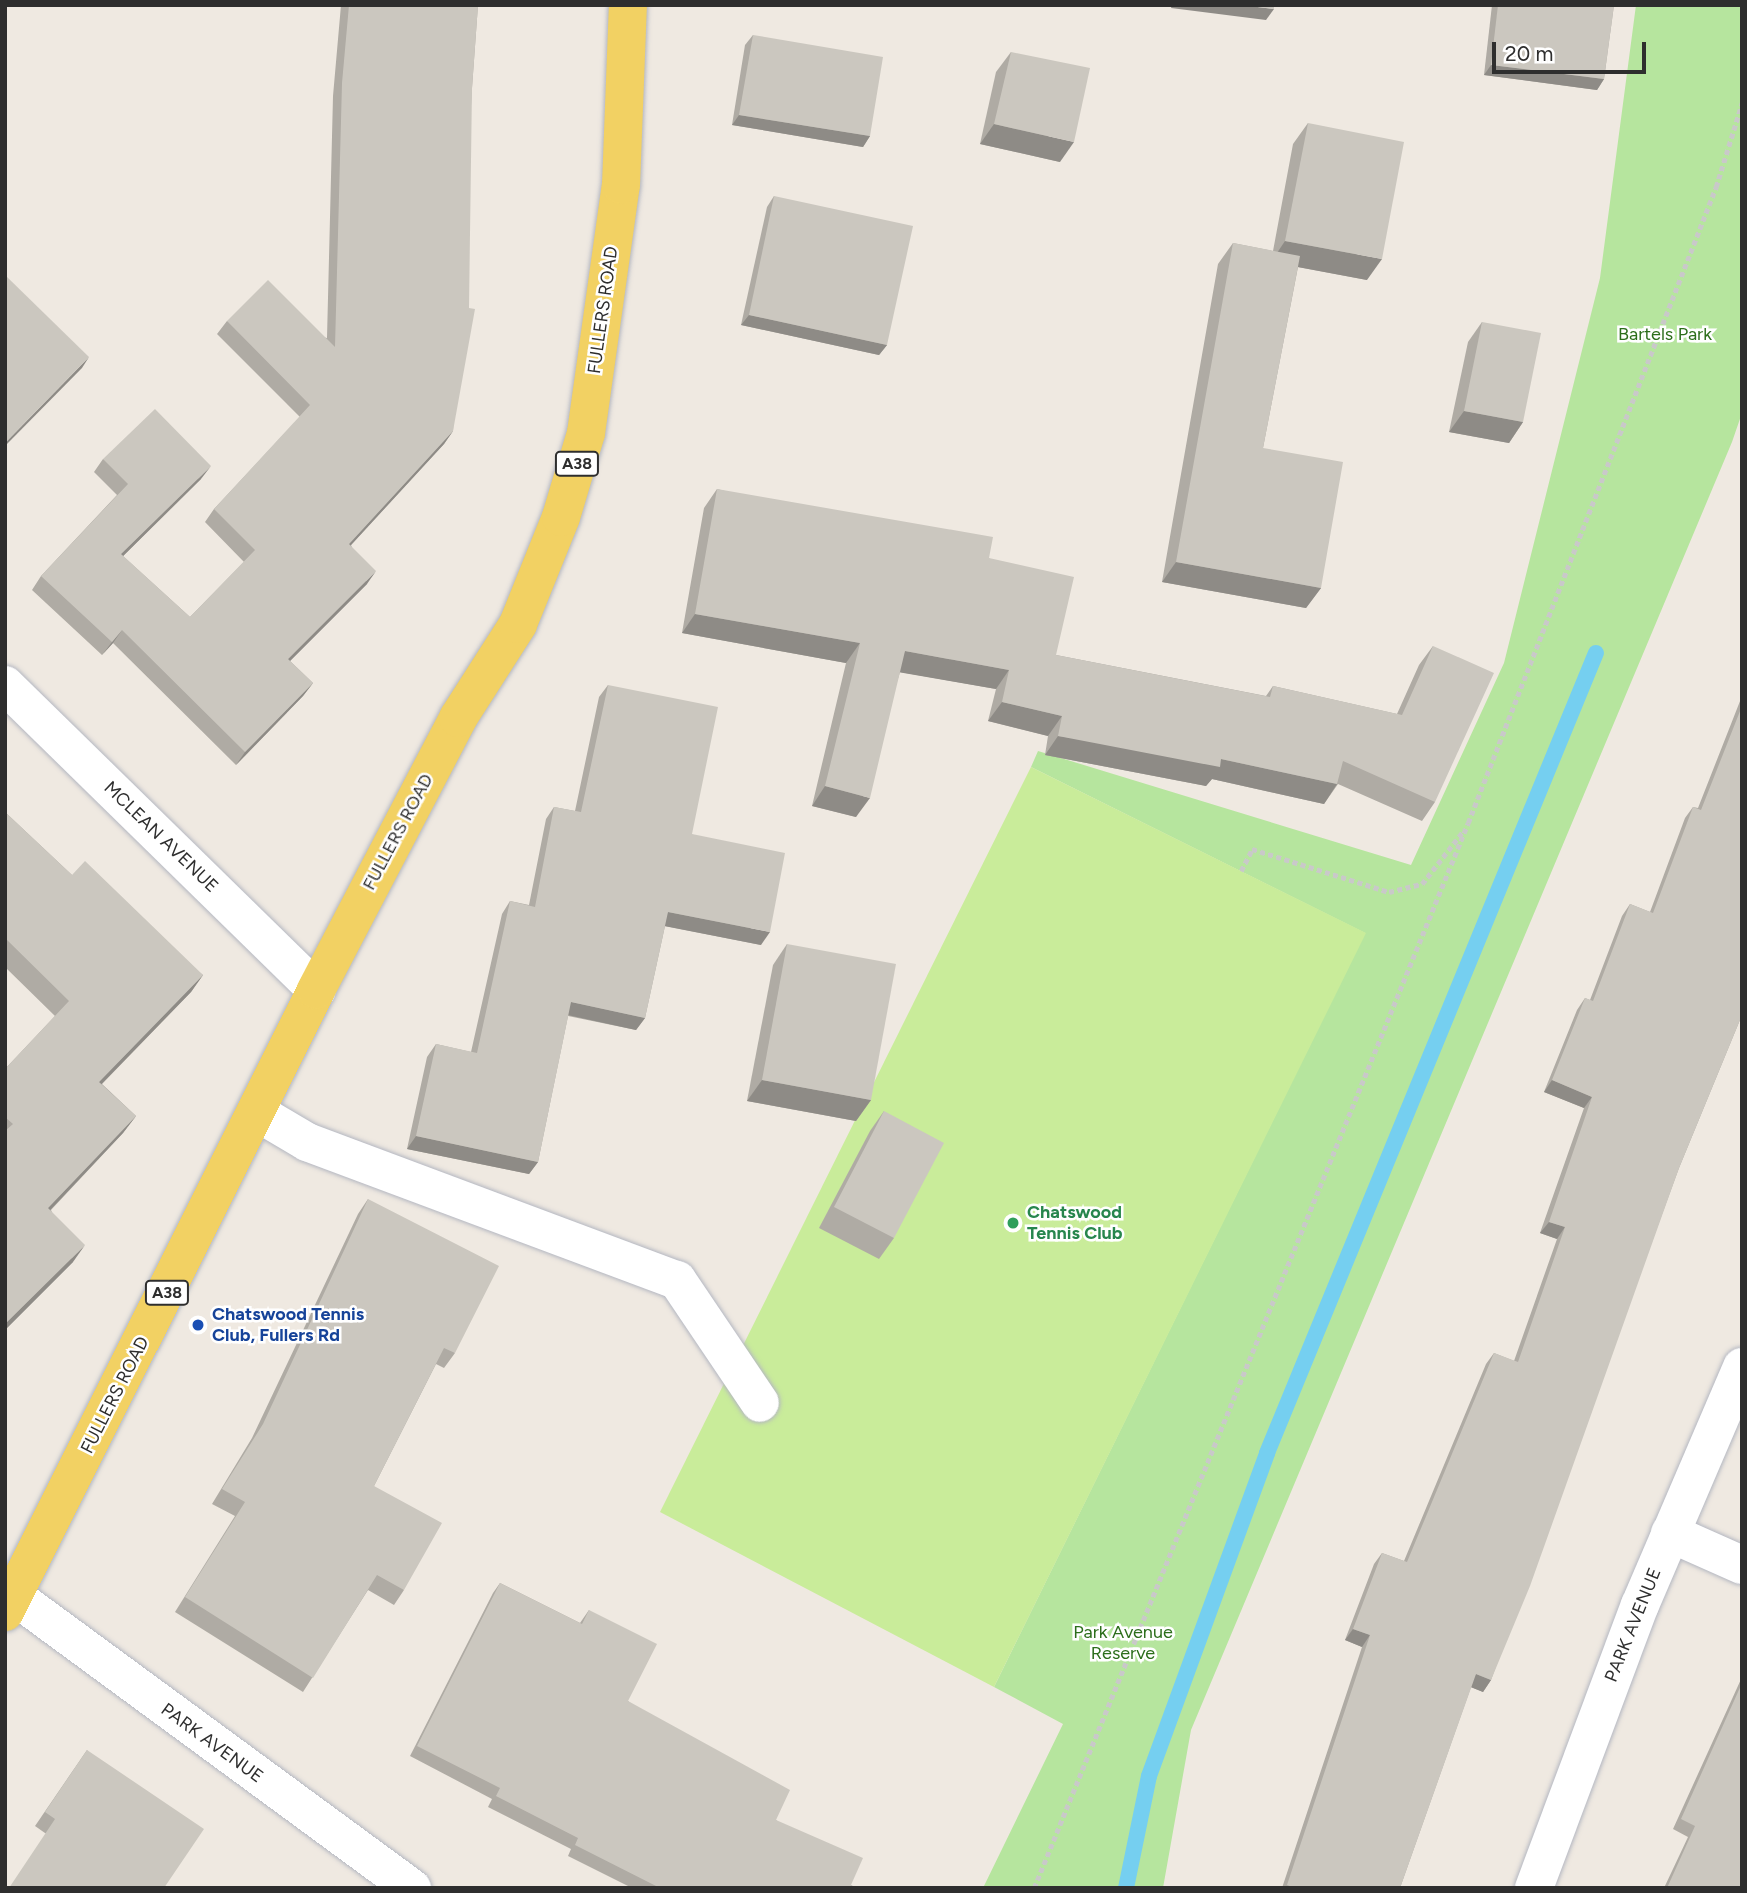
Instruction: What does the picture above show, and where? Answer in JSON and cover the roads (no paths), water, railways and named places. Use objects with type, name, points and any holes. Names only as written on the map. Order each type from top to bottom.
[{"type":"main road","name":"FULLERS ROAD","points":[[10,1604],[258,1113],[316,990],[458,718],[518,624],[561,517],[586,433],[621,185],[628,5]]},
{"type":"street","name":"MCLEAN AVENUE","points":[[5,685],[316,990]]},
{"type":"street","points":[[258,1113],[307,1142],[677,1280],[760,1402]]},
{"type":"street","name":"PARK AVENUE","points":[[1534,1888],[1671,1533],[1742,1367]]},
{"type":"street","points":[[1671,1533],[1742,1565]]},
{"type":"street","name":"PARK AVENUE","points":[[10,1604],[412,1888]]},
{"type":"waterway","points":[[1126,1888],[1149,1776],[1267,1453],[1596,653]]},
{"type":"place","name":"Chatswood Tennis Club","points":[[1013,1223]]},
{"type":"place","name":"Chatswood Tennis Club, Fullers Rd","points":[[198,1325]]},
{"type":"park label","name":"Bartels Park","points":[[1665,334]]},
{"type":"park label","name":"Park Avenue Reserve","points":[[1123,1643]]}]
